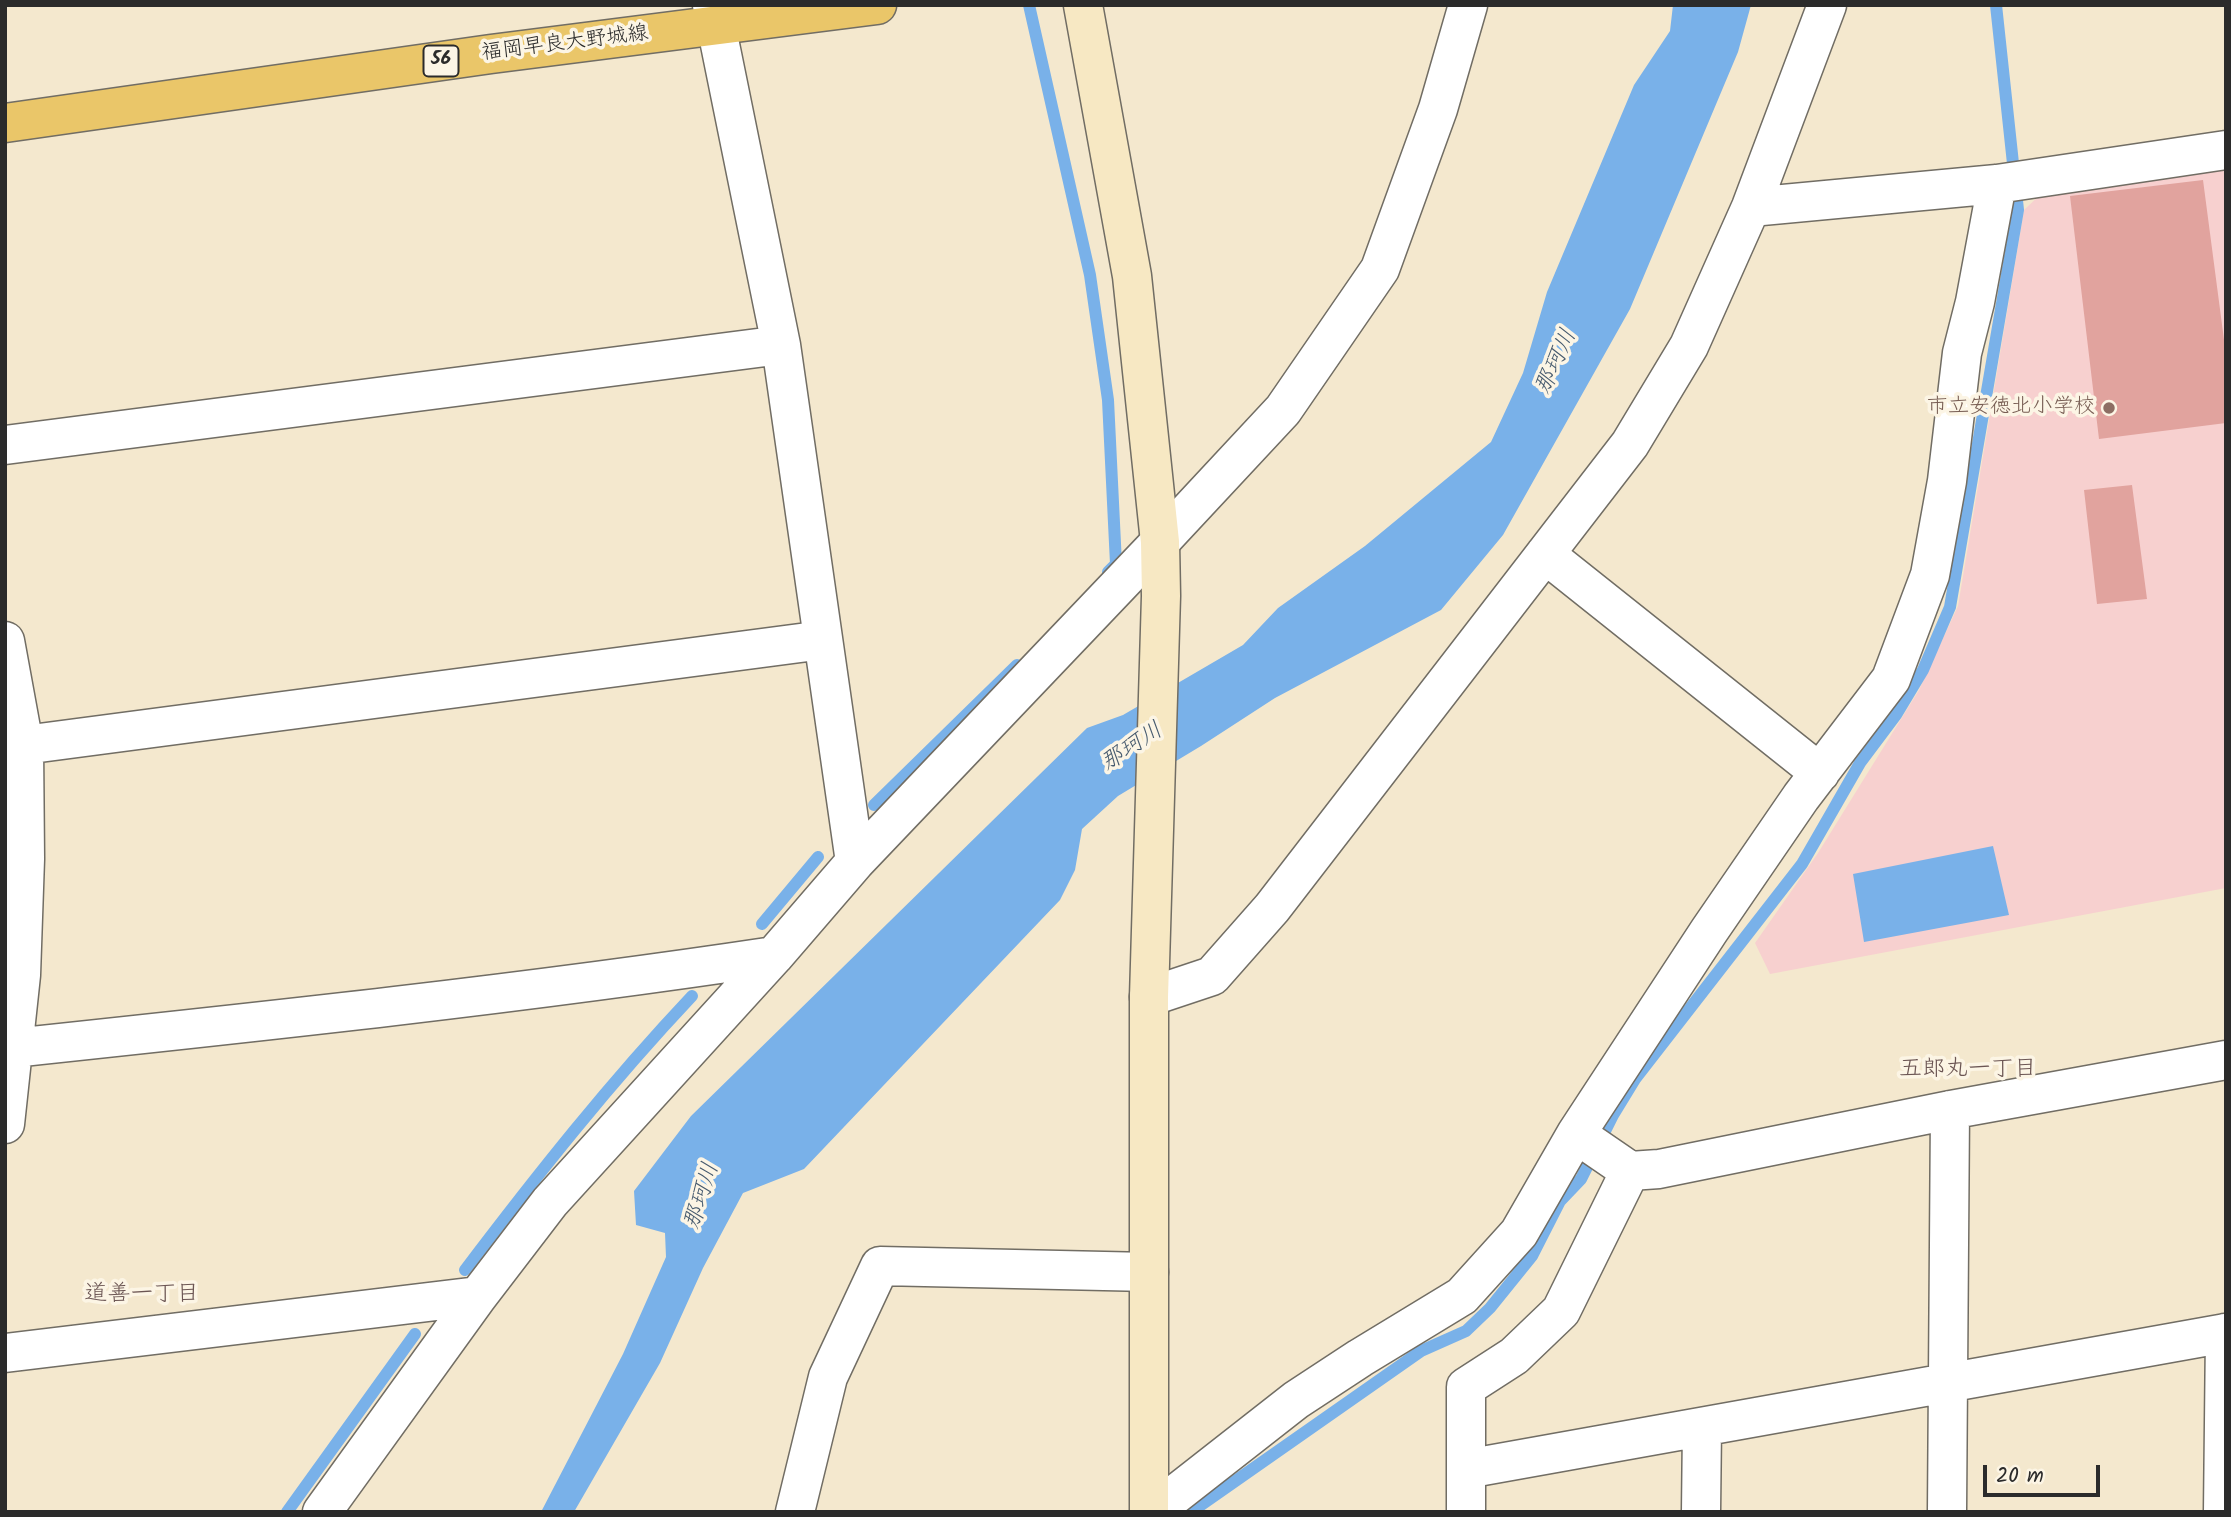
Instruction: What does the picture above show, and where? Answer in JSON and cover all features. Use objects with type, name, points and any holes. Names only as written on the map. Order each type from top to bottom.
[{"type":"main road","name":"福岡早良大野城線","points":[[5,123],[491,54],[714,15],[877,5]]},
{"type":"street","points":[[1083,5],[1132,276],[1160,542],[1161,596],[1149,996],[1151,1512]]},
{"type":"street","points":[[322,1512],[478,1296],[550,1202],[774,956],[855,862],[1283,410],[1380,269],[1438,109],[1468,5]]},
{"type":"street","points":[[1149,996],[1212,976],[1272,908],[1630,444],[1682,357],[1751,207],[1827,5]]},
{"type":"street","points":[[714,15],[781,345],[855,862]]},
{"type":"street","points":[[1751,207],[1997,184],[2226,150]]},
{"type":"street","points":[[1151,1512],[1296,1400],[1360,1357],[1462,1296],[1519,1233],[1576,1134],[1709,931],[1820,773],[1891,679],[1930,575],[1947,481],[1962,353],[1975,302],[1997,184]]},
{"type":"street","points":[[5,445],[781,345]]},
{"type":"street","points":[[1545,554],[1820,773]]},
{"type":"street","points":[[24,746],[823,640]]},
{"type":"street","points":[[5,641],[24,746],[25,872],[21,975],[5,1124]]},
{"type":"street","points":[[13,1048],[606,980],[774,956]]},
{"type":"street","points":[[1576,1134],[1630,1171],[1659,1169],[1950,1110],[2226,1060]]},
{"type":"street","points":[[1947,1512],[1950,1110]]},
{"type":"street","points":[[1466,1512],[1466,1387],[1514,1356],[1561,1311],[1630,1171]]},
{"type":"street","points":[[795,1512],[828,1377],[880,1266],[1149,1272]]},
{"type":"street","points":[[5,1353],[478,1296]]},
{"type":"street","points":[[1466,1469],[2225,1333],[2223,1512]]},
{"type":"street","points":[[1701,1512],[1702,1427]]},
{"type":"shaded area","name":"市立安徳北小学校","points":[[2226,164],[2226,888],[1770,974],[1755,943],[1818,853],[1919,690],[1958,606],[2024,210],[2045,190]]},
{"type":"water","name":"那珂川","points":[[1673,5],[1751,5],[1738,52],[1630,309],[1503,535],[1441,610],[1275,698],[1118,796],[1082,829],[1075,870],[1060,900],[804,1169],[743,1193],[703,1268],[660,1363],[574,1512],[541,1512],[623,1354],[666,1257],[665,1233],[636,1225],[634,1191],[691,1116],[1087,728],[1123,715],[1243,645],[1278,608],[1365,546],[1491,442],[1523,373],[1547,292],[1634,85],[1670,31]]},
{"type":"water","points":[[1993,846],[2009,915],[1864,942],[1853,874]]},
{"type":"building","points":[[2203,180],[2226,355],[2226,423],[2099,439],[2070,196]]},
{"type":"building","points":[[2132,485],[2147,599],[2097,604],[2084,490]]},
{"type":"waterway","points":[[1029,5],[1090,275],[1108,400],[1116,564],[1108,572]]},
{"type":"waterway","points":[[1191,1512],[1421,1351],[1466,1331],[1490,1308],[1532,1256],[1560,1201],[1581,1179],[1613,1115],[1635,1079],[1802,864],[1860,763],[1896,715],[1923,670],[1950,607],[2018,210],[1996,5]]},
{"type":"waterway","points":[[874,805],[1017,665]]},
{"type":"waterway","points":[[762,924],[818,857]]},
{"type":"waterway","points":[[465,1270],[575,1130],[692,996]]},
{"type":"waterway","points":[[287,1512],[415,1334]]},
{"type":"place","name":"市立安徳北小学校","points":[[2109,408]]},
{"type":"district","name":"五郎丸一丁目","points":[[1968,1071]]},
{"type":"district","name":"道善一丁目","points":[[142,1296]]}]
